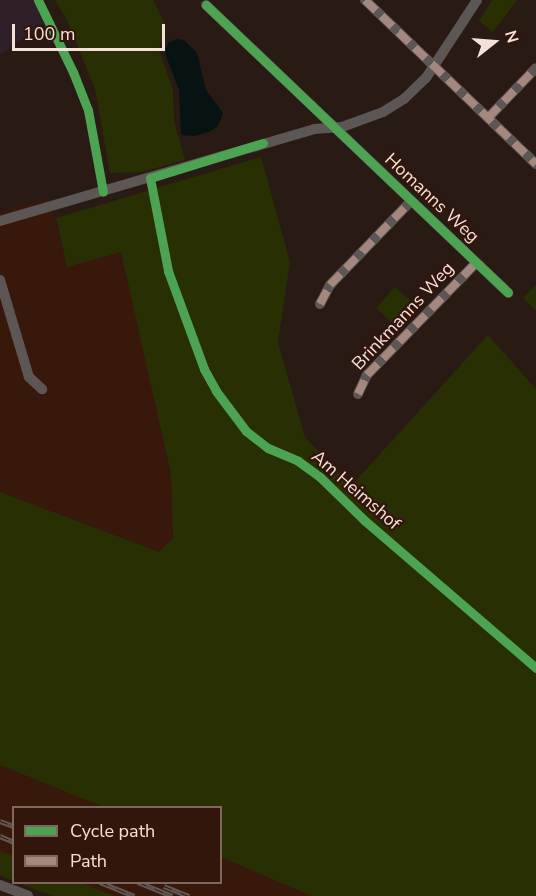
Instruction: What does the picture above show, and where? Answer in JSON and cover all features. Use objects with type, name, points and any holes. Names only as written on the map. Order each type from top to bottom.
[{"type":"street","points":[[364,0],[536,164]]},
{"type":"street","points":[[0,221],[314,129],[349,124],[391,107],[418,87],[477,0]]},
{"type":"street","name":"Homanns Weg","points":[[206,5],[508,293]]},
{"type":"street","points":[[488,118],[536,68]]},
{"type":"street","points":[[320,304],[330,285],[411,201]]},
{"type":"street","name":"Brinkmanns Weg","points":[[358,394],[367,375],[476,262]]},
{"type":"street","points":[[0,280],[28,377],[42,389]]},
{"type":"street","points":[[0,885],[28,896]]},
{"type":"shaded area","points":[[0,0],[34,0],[45,22],[0,55]]},
{"type":"shaded area","points":[[176,39],[184,40],[197,53],[206,90],[223,113],[218,126],[209,132],[194,136],[181,135],[179,90],[165,49],[168,43]]},
{"type":"shaded area","points":[[50,199],[67,267],[121,251],[171,474],[173,538],[159,552],[0,492],[0,212]]},
{"type":"shaded area","points":[[0,765],[102,806],[12,806],[12,856],[0,851]]},
{"type":"shaded area","points":[[222,857],[312,896],[115,896],[85,884],[222,884]]},
{"type":"green space","points":[[55,0],[153,0],[165,24],[159,50],[173,90],[174,121],[185,160],[142,172],[110,173],[95,89],[67,20]]},
{"type":"green space","points":[[492,0],[517,0],[493,32],[479,21]]},
{"type":"green space","points":[[261,157],[290,262],[278,342],[305,437],[351,486],[488,335],[536,389],[536,896],[312,896],[222,857],[222,806],[102,806],[0,765],[0,492],[159,552],[173,538],[171,474],[121,252],[67,267],[56,218]]},
{"type":"green space","points":[[536,285],[536,310],[523,298]]},
{"type":"green space","points":[[395,287],[415,305],[395,326],[376,308]]},
{"type":"green space","points":[[0,851],[12,856],[12,881],[0,875]]},
{"type":"green space","points":[[21,884],[85,884],[115,896],[53,896]]},
{"type":"railway","points":[[0,821],[12,825]]},
{"type":"railway","points":[[0,836],[12,841]]},
{"type":"railway","points":[[105,884],[134,896]]},
{"type":"railway","points":[[143,884],[172,896]]},
{"type":"railway","points":[[164,886],[189,896]]},
{"type":"marked path","points":[[365,0],[536,164]]},
{"type":"marked path","points":[[488,118],[536,68]]},
{"type":"marked path","points":[[320,304],[330,285],[411,201]]},
{"type":"marked path","points":[[358,394],[367,375],[476,263]]},
{"type":"cycle path","points":[[38,0],[73,72],[88,110],[103,192]]},
{"type":"cycle path","points":[[206,5],[508,293]]},
{"type":"cycle path","name":"Am Heimshof","points":[[263,143],[150,178],[168,271],[204,369],[216,391],[246,431],[268,448],[298,461],[320,477],[364,520],[536,668]]}]
